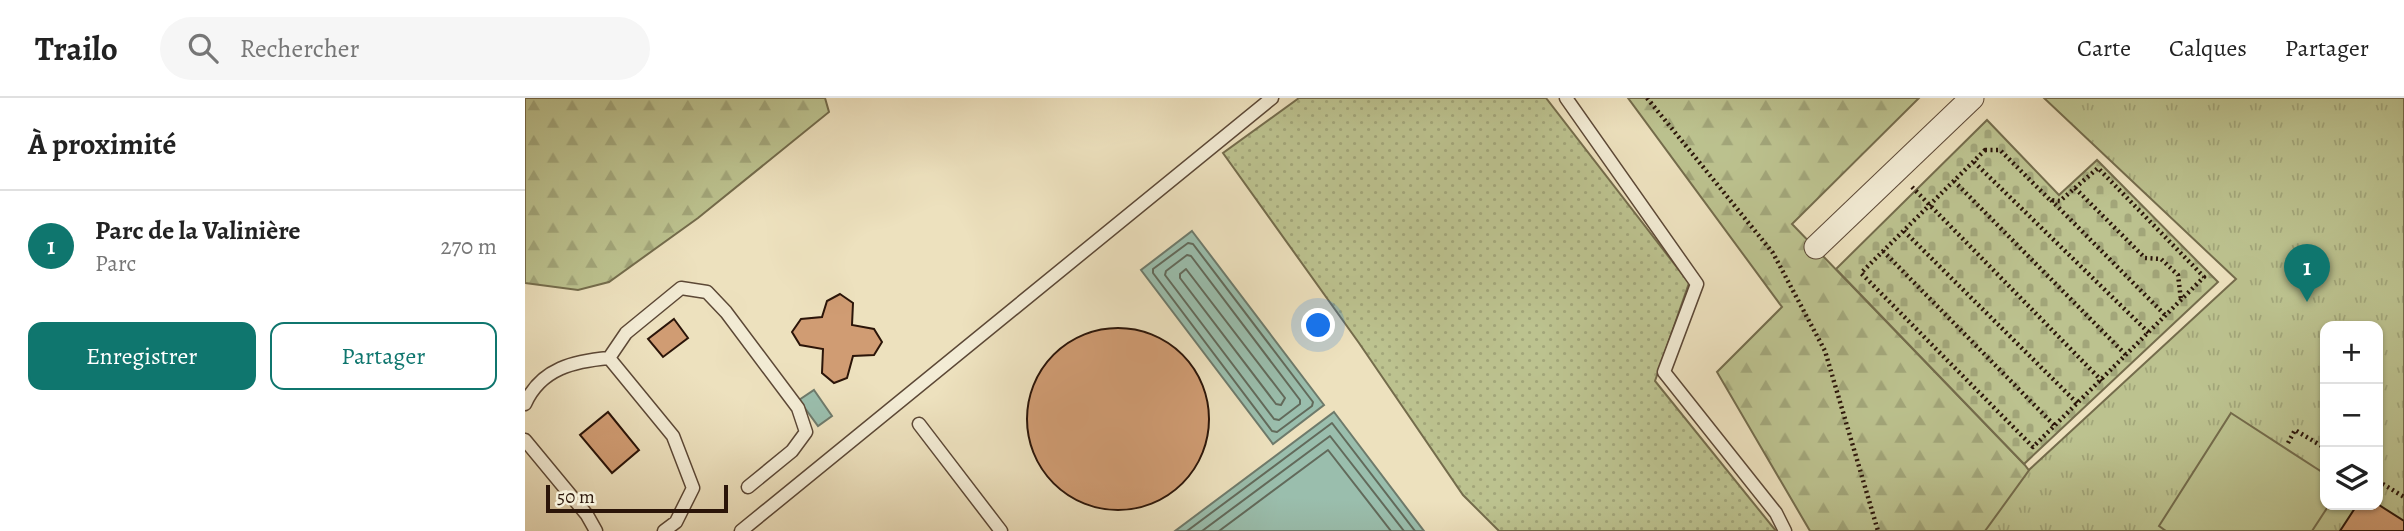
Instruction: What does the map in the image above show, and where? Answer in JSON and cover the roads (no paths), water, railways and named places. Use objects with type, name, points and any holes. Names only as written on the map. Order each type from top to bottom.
[{"type":"street","points":[[1816,247],[1972,98]]},
{"type":"lane","points":[[741,531],[1272,98]]},
{"type":"lane","points":[[1566,98],[1697,284],[1664,372],[1747,475],[1785,531]]},
{"type":"lane","points":[[609,358],[626,333],[681,288],[707,292],[726,312],[797,408],[806,432],[792,452],[748,487]]},
{"type":"lane","points":[[525,404],[546,377],[573,361],[609,358]]},
{"type":"lane","points":[[609,358],[673,436],[693,488],[676,522],[664,531]]},
{"type":"lane","points":[[919,424],[1001,531]]},
{"type":"lane","points":[[526,438],[587,515],[596,531]]},
{"type":"water","points":[[1192,231],[1324,405],[1273,444],[1141,270]]},
{"type":"water","points":[[814,390],[832,416],[818,426],[799,400]]},
{"type":"water","points":[[1334,412],[1424,531],[1175,531]]},
{"type":"place","name":"Parc de la Valinière","points":[[2307,302]]}]
